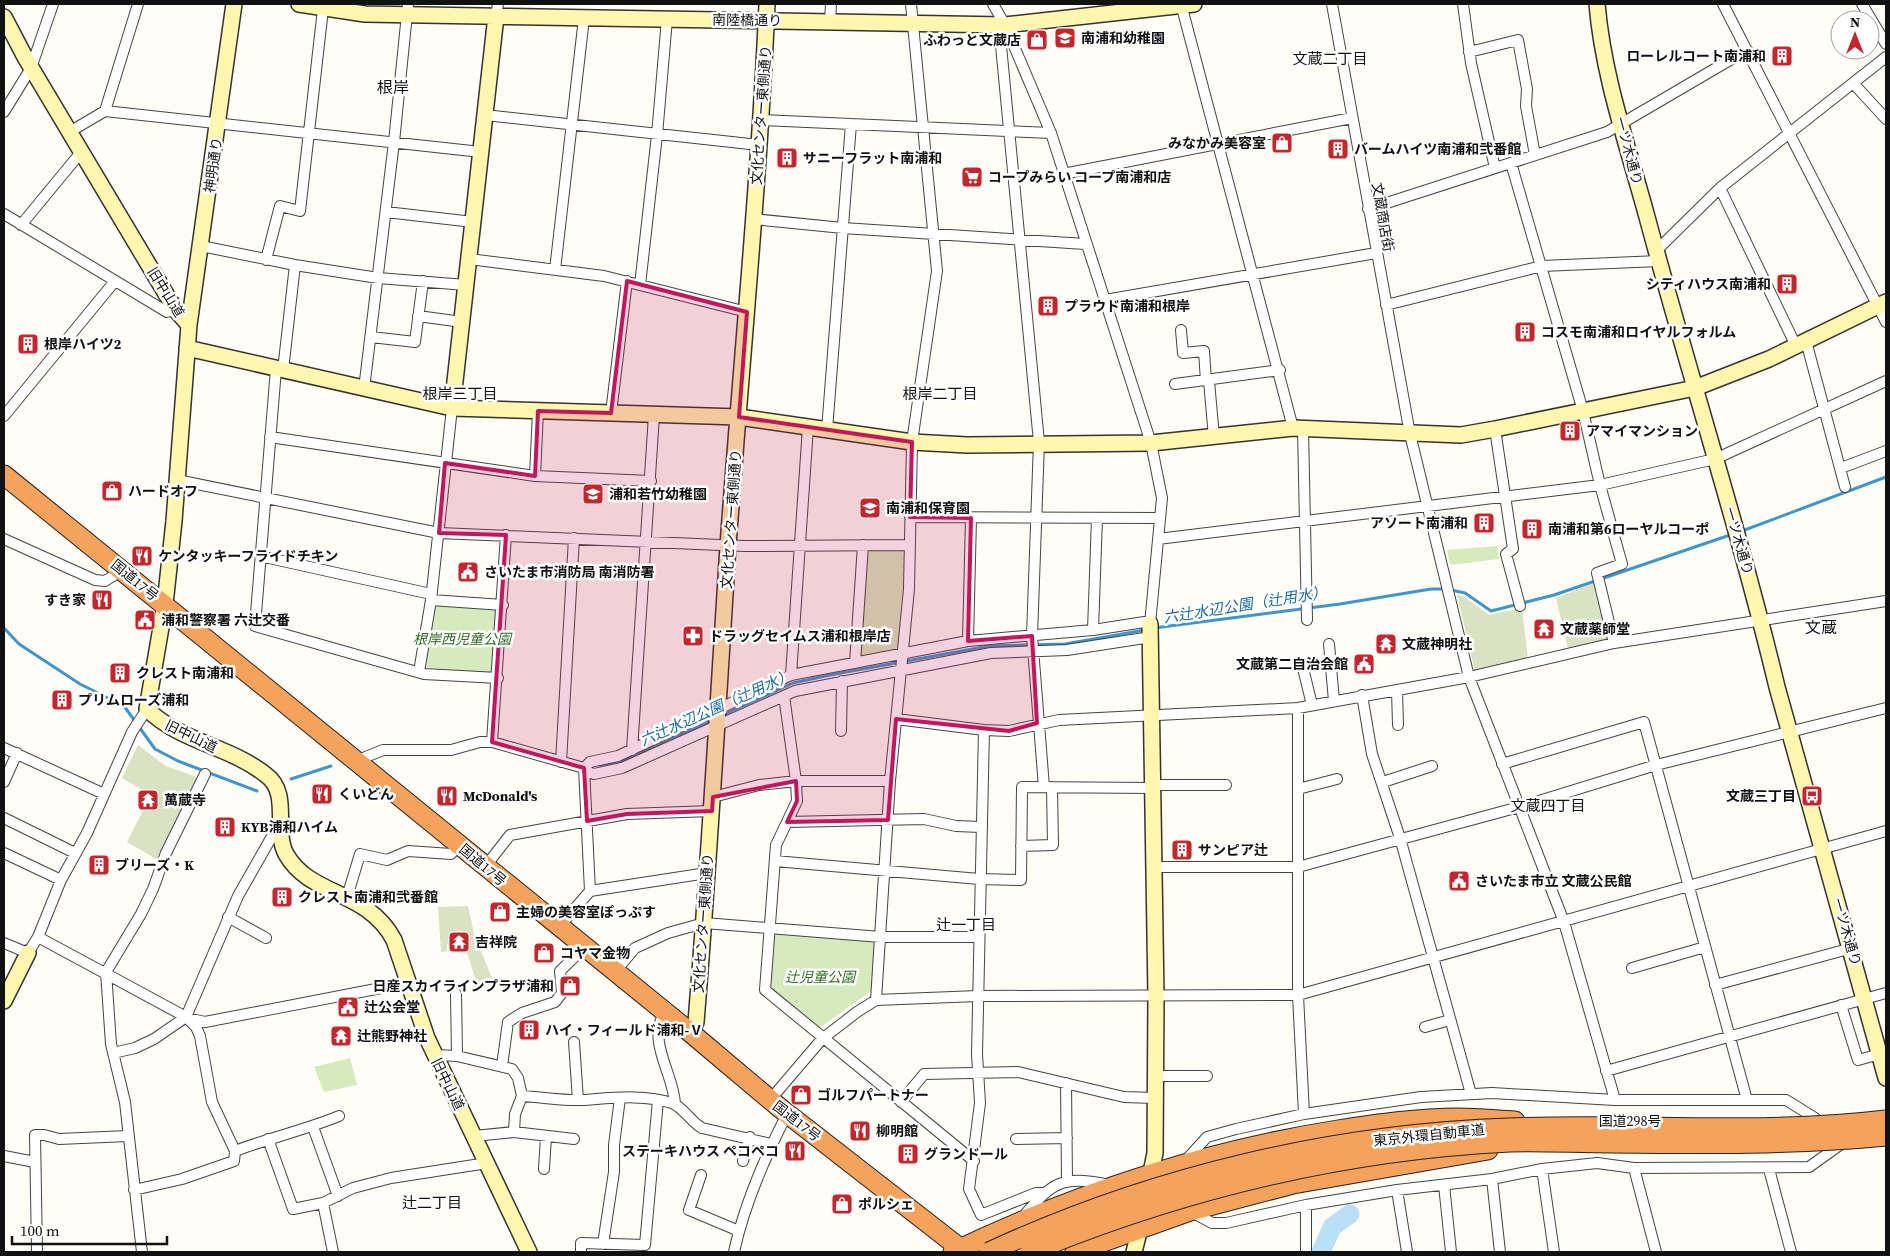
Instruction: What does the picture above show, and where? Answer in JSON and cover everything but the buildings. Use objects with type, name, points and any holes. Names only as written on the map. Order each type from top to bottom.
[{"type":"highway","name":"国道17号","points":[[4,475],[691,1033],[787,1114],[959,1251]]},
{"type":"highway","name":"国道298号","points":[[1533,1131],[1815,1118],[1886,1112]]},
{"type":"highway","points":[[959,1251],[1020,1220],[1150,1173],[1245,1146],[1374,1124],[1458,1118],[1533,1131]]},
{"type":"highway","name":"東京外環自動車道","points":[[989,1252],[1067,1220],[1170,1184],[1267,1159],[1360,1142],[1459,1130],[1767,1127],[1886,1120]]},
{"type":"highway","name":"国道298号","points":[[1375,1144],[1479,1125],[1533,1131],[1849,1138],[1886,1136]]},
{"type":"highway","points":[[1075,1252],[1190,1211],[1293,1184],[1442,1159],[1533,1131]]},
{"type":"highway","name":"東京外環自動車道","points":[[1030,1252],[1126,1215],[1218,1188],[1322,1164],[1410,1150],[1512,1142],[1748,1144],[1886,1136]]},
{"type":"street","points":[[5,105],[31,68],[53,4]]},
{"type":"street","points":[[105,111],[138,4]]},
{"type":"street","name":"神明通り","points":[[189,325],[219,122],[234,4]]},
{"type":"street","name":"南陸橋通り","points":[[299,4],[364,14],[408,9],[497,10],[584,18],[1002,25],[1185,4]]},
{"type":"street","name":"文化センター東側通り","points":[[691,1033],[696,1022],[708,873],[728,545],[761,120],[767,4]]},
{"type":"street","points":[[830,22],[831,4]]},
{"type":"street","points":[[876,1000],[890,781],[909,588],[912,442],[937,270],[932,234],[912,4]]},
{"type":"street","points":[[993,4],[1051,133],[1085,244],[1151,443],[1162,498],[1150,628],[1156,996],[1155,1153],[1141,1228],[1134,1252]]},
{"type":"street","points":[[1185,4],[1217,143],[1252,276],[1298,428],[1304,521],[1307,620]]},
{"type":"street","name":"文蔵商店街","points":[[1332,4],[1410,434],[1469,677],[1564,922],[1615,1100]]},
{"type":"street","points":[[1463,4],[1470,52],[1495,168]]},
{"type":"street","name":"一ツ木通り","points":[[1597,4],[1608,71],[1657,256],[1866,998],[1886,1078]]},
{"type":"street","points":[[1723,4],[1789,134],[1882,305],[1886,322]]},
{"type":"street","points":[[1867,6],[1886,44]]},
{"type":"street","points":[[266,260],[280,206],[300,211],[323,9]]},
{"type":"street","points":[[364,389],[408,9]]},
{"type":"street","points":[[419,672],[439,533],[445,463],[497,10]]},
{"type":"street","name":"旧中山道","points":[[4,17],[31,68],[71,131],[175,309],[189,325],[177,480],[164,604],[146,709],[166,726],[239,758],[268,776],[278,794],[281,810],[280,830],[286,854],[299,870],[323,886],[370,909],[388,929],[394,940],[407,983],[434,1055],[529,1252]]},
{"type":"street","points":[[555,270],[584,18]]},
{"type":"street","points":[[640,285],[657,135],[667,18]]},
{"type":"street","points":[[1002,25],[1009,131],[1021,241],[1038,446],[1033,644],[1037,723],[1048,787],[1052,845],[1021,846]]},
{"type":"street","points":[[1470,52],[1518,40],[1528,89],[1526,106],[1535,155]]},
{"type":"street","points":[[1368,209],[1607,132],[1747,50]]},
{"type":"street","points":[[1386,305],[1542,266],[1657,256],[1720,188],[1886,57]]},
{"type":"street","points":[[1853,83],[1886,119]]},
{"type":"street","points":[[71,131],[105,111],[481,152]]},
{"type":"street","points":[[485,115],[759,145]]},
{"type":"street","points":[[1063,174],[1352,118]]},
{"type":"street","points":[[761,120],[1051,133]]},
{"type":"street","points":[[827,430],[851,124]]},
{"type":"street","points":[[21,225],[82,151]]},
{"type":"street","points":[[1511,163],[1583,411],[1600,485],[1622,564],[1597,573],[1614,643]]},
{"type":"street","points":[[1720,188],[1801,344],[1825,409],[1845,487]]},
{"type":"street","points":[[386,212],[473,222]]},
{"type":"street","points":[[4,214],[168,312],[175,309]]},
{"type":"street","points":[[753,219],[843,228],[1085,244]]},
{"type":"street","points":[[201,246],[266,260],[378,278],[466,285]]},
{"type":"street","points":[[1105,300],[1376,253]]},
{"type":"street","points":[[469,259],[604,276],[747,312]]},
{"type":"street","points":[[294,265],[270,437],[255,626],[419,672],[498,678]]},
{"type":"street","points":[[4,416],[115,280]]},
{"type":"street","points":[[371,337],[415,342],[423,281]]},
{"type":"street","points":[[611,413],[627,281]]},
{"type":"street","points":[[187,348],[452,408],[739,417],[912,442],[1038,446],[1151,443],[1298,428],[1410,434],[1461,434],[1496,429],[1695,388],[1801,344],[1882,305]]},
{"type":"street","points":[[418,316],[462,322]]},
{"type":"street","points":[[1181,330],[1183,353],[1204,351],[1214,437]]},
{"type":"street","points":[[1175,384],[1280,370]]},
{"type":"street","points":[[1158,540],[1600,485],[1715,459],[1886,381]]},
{"type":"street","points":[[535,476],[538,411]]},
{"type":"street","points":[[632,750],[654,415]]},
{"type":"street","points":[[791,675],[808,428]]},
{"type":"street","points":[[1496,429],[1513,549],[1506,554],[1520,606]]},
{"type":"street","points":[[270,437],[535,476],[651,481]]},
{"type":"street","points":[[1841,468],[1886,451]]},
{"type":"street","points":[[177,480],[265,496],[439,533],[728,545],[910,545]]},
{"type":"street","points":[[910,517],[1160,518]]},
{"type":"street","points":[[968,641],[971,518]]},
{"type":"street","points":[[1094,630],[1097,518]]},
{"type":"street","points":[[492,742],[503,605],[506,535]]},
{"type":"street","points":[[4,538],[94,580],[105,581],[113,576],[118,566]]},
{"type":"street","points":[[561,762],[574,538]]},
{"type":"street","points":[[855,663],[863,545]]},
{"type":"street","points":[[260,556],[431,597],[503,605]]},
{"type":"street","points":[[896,719],[984,730],[1009,731],[1037,723],[1298,708],[1469,677],[1614,643],[1886,604]]},
{"type":"street","points":[[356,762],[383,750],[451,750],[480,742],[492,742],[584,769],[594,774],[622,768],[718,718],[791,675],[855,663],[902,663],[991,653],[1094,630],[1150,628]]},
{"type":"street","points":[[590,891],[584,769],[590,762],[618,756],[796,690],[842,681],[968,641],[1033,644],[1068,650],[1150,628]]},
{"type":"street","points":[[1329,644],[1334,701]]},
{"type":"street","points":[[1302,664],[1312,705]]},
{"type":"street","points":[[841,731],[842,681]]},
{"type":"street","points":[[1397,690],[1398,725]]},
{"type":"street","points":[[1362,695],[1372,754],[1383,782],[1400,838],[1471,1094]]},
{"type":"street","points":[[784,696],[797,801],[776,845],[764,990],[974,1161]]},
{"type":"street","points":[[1298,708],[1298,995],[1304,1114]]},
{"type":"street","points":[[1154,868],[1298,867],[1519,807],[1656,765],[1886,708]]},
{"type":"street","points":[[4,1002],[38,937],[61,880],[88,833],[132,732],[146,709]]},
{"type":"street","points":[[1502,764],[1644,722],[1747,1100]]},
{"type":"street","points":[[984,730],[978,996],[980,1103],[970,1189],[981,1215],[1036,1193],[1043,1193]]},
{"type":"street","points":[[4,748],[104,794]]},
{"type":"street","points":[[4,782],[18,753]]},
{"type":"street","points":[[1383,782],[1432,766]]},
{"type":"street","points":[[141,1252],[125,1102],[113,1053],[106,1003],[106,972],[141,914],[153,889],[166,853],[205,774]]},
{"type":"street","points":[[1298,789],[1337,779]]},
{"type":"street","points":[[485,867],[510,835],[627,814],[712,804],[759,785],[796,781],[890,781]]},
{"type":"street","points":[[775,861],[980,879],[1021,880],[1022,787],[1226,786]]},
{"type":"street","points":[[4,818],[75,853]]},
{"type":"street","points":[[788,822],[924,820],[956,826],[981,827]]},
{"type":"street","points":[[113,1053],[135,1048],[154,1039],[186,1018],[228,917],[271,838],[280,830]]},
{"type":"street","points":[[770,1100],[822,1039],[876,1000],[978,996],[1298,995],[1886,831]]},
{"type":"street","points":[[347,897],[360,854],[387,860],[408,851],[451,854],[459,845]]},
{"type":"street","points":[[4,853],[61,880]]},
{"type":"street","points":[[559,927],[590,891],[708,873]]},
{"type":"street","points":[[228,917],[266,938]]},
{"type":"street","points":[[615,972],[635,948],[668,933],[704,923],[768,930],[881,937],[979,937]]},
{"type":"street","points":[[38,937],[106,972],[186,1018],[196,1027],[200,1036],[212,1102],[235,1151],[234,1161],[182,1179],[134,1190]]},
{"type":"street","points":[[4,943],[28,954]]},
{"type":"street","points":[[1632,968],[1705,947]]},
{"type":"street","points":[[502,1066],[508,1022],[522,1013],[555,1002],[562,993],[560,971],[584,948]]},
{"type":"street","points":[[1715,985],[1852,948]]},
{"type":"street","points":[[186,1018],[205,1022],[407,983]]},
{"type":"street","points":[[1606,1071],[1886,993]]},
{"type":"street","points":[[456,994],[457,1056]]},
{"type":"street","points":[[1841,1005],[1858,1060],[1880,1054]]},
{"type":"street","points":[[665,1012],[658,1025],[661,1052],[675,1104],[693,1123],[702,1128],[771,1144]]},
{"type":"street","points":[[1426,1027],[1450,1020]]},
{"type":"street","points":[[574,1042],[578,1100]]},
{"type":"street","points":[[434,1055],[457,1056],[512,1069],[518,1078],[522,1096],[515,1114],[514,1132]]},
{"type":"street","points":[[901,1102],[924,1074],[1018,1072],[1124,1097],[1155,1098]]},
{"type":"street","points":[[1155,1076],[1207,1076]]},
{"type":"street","points":[[1066,1083],[1067,1181]]},
{"type":"street","points":[[1183,1163],[1208,1137],[1304,1114],[1411,1098],[1492,1093],[1615,1100],[1786,1100],[1815,1118]]},
{"type":"street","points":[[522,1096],[578,1100],[620,1098],[658,1100],[675,1104]]},
{"type":"street","points":[[603,1244],[614,1172],[614,1145],[620,1098]]},
{"type":"street","points":[[581,1252],[581,1244],[645,1245],[658,1100]]},
{"type":"street","points":[[734,1252],[739,1231],[771,1144],[787,1114]]},
{"type":"street","points":[[235,1151],[268,1139],[313,1127],[339,1116]]},
{"type":"street","points":[[313,1127],[338,1196]]},
{"type":"street","points":[[474,1136],[514,1132],[574,1139]]},
{"type":"street","points":[[36,1252],[35,1135],[44,1134],[59,1139],[128,1136]]},
{"type":"street","points":[[544,1169],[546,1136]]},
{"type":"street","points":[[743,1161],[750,1138]]},
{"type":"street","points":[[1016,1139],[1067,1138]]},
{"type":"street","points":[[1190,1211],[1212,1223],[1226,1223],[1306,1205],[1397,1190],[1492,1179],[1542,1169],[1597,1163],[1634,1168],[1809,1168],[1849,1138]]},
{"type":"street","points":[[268,1139],[293,1209],[324,1203],[353,1188],[391,1178],[487,1163]]},
{"type":"street","points":[[4,1156],[36,1162]]},
{"type":"street","points":[[1634,1168],[1656,1252]]},
{"type":"street","points":[[1542,1169],[1554,1252]]},
{"type":"street","points":[[1769,1169],[1791,1252]]},
{"type":"street","points":[[701,1175],[690,1210],[739,1231]]},
{"type":"street","points":[[1020,1220],[1043,1193],[1067,1181],[1083,1179],[1117,1186]]},
{"type":"street","points":[[1492,1179],[1500,1252]]},
{"type":"street","points":[[1444,1185],[1451,1252]]},
{"type":"street","points":[[1397,1190],[1407,1252]]},
{"type":"street","points":[[324,1203],[333,1252]]},
{"type":"street","points":[[1306,1205],[1306,1252]]},
{"type":"highlighted area","points":[[627,281],[747,312],[739,417],[912,442],[910,517],[971,518],[968,641],[1032,636],[1037,723],[1009,731],[896,719],[888,820],[787,822],[797,801],[796,781],[713,797],[712,811],[627,814],[587,821],[584,768],[492,742],[506,535],[439,533],[445,463],[535,476],[538,411],[611,413]]},
{"type":"green space","points":[[1497,546],[1499,559],[1450,565],[1447,550]]},
{"type":"green space","points":[[903,549],[906,554],[905,591],[898,650],[860,658],[866,553],[870,550]]},
{"type":"green space","points":[[1599,581],[1610,639],[1568,649],[1556,598]]},
{"type":"green space","points":[[1457,595],[1463,596],[1489,615],[1522,608],[1528,659],[1475,671]]},
{"type":"green space","name":"根岸西児童公園","points":[[437,605],[496,609],[498,614],[492,673],[430,668],[426,666],[433,608]]},
{"type":"green space","name":"萬蔵寺","points":[[138,745],[166,766],[197,777],[158,860],[127,842],[151,795],[122,778]]},
{"type":"green space","points":[[468,906],[474,933],[493,981],[478,987],[464,943],[447,944],[447,951],[441,952],[438,907]]},
{"type":"green space","name":"辻児童公園","points":[[776,934],[874,940],[876,944],[873,990],[819,1028],[770,990],[772,937]]},
{"type":"green space","points":[[350,1058],[357,1085],[324,1092],[314,1067]]},
{"type":"waterway","name":"六辻水辺公園（辻用水）","points":[[1742,531],[1886,477]]},
{"type":"waterway","name":"六辻水辺公園（辻用水）","points":[[1451,590],[1465,593],[1491,611],[1554,595],[1733,534]]},
{"type":"waterway","name":"六辻水辺公園（辻用水）","points":[[1154,628],[1340,604],[1431,589],[1445,589]]},
{"type":"waterway","name":"六辻水辺公園（辻用水）","points":[[4,628],[19,644],[80,684],[124,706],[155,749],[178,761],[257,791]]},
{"type":"waterway","name":"六辻水辺公園（辻用水）","points":[[723,715],[793,683],[830,675],[989,646],[1065,644],[1145,630]]},
{"type":"waterway","name":"六辻水辺公園（辻用水）","points":[[600,766],[619,763],[713,720]]},
{"type":"waterway","name":"六辻水辺公園（辻用水）","points":[[291,779],[331,766]]},
{"type":"waterway","points":[[1321,1252],[1332,1227],[1350,1214]]},
{"type":"place","name":"南浦和幼稚園","points":[[1065,38]]},
{"type":"place","name":"ふわっと文蔵店","points":[[1037,40]]},
{"type":"place","name":"ローレルコート南浦和","points":[[1782,56]]},
{"type":"place","name":"みなかみ美容室","points":[[1282,143]]},
{"type":"place","name":"バームハイツ南浦和弐番館","points":[[1338,149]]},
{"type":"place","name":"サニーフラット南浦和","points":[[787,158]]},
{"type":"place","name":"コープみらい コープ南浦和店","points":[[972,177]]},
{"type":"place","name":"シティハウス南浦和","points":[[1787,284]]},
{"type":"place","name":"プラウド南浦和根岸","points":[[1048,306]]},
{"type":"place","name":"コスモ南浦和ロイヤルフォルム","points":[[1525,332]]},
{"type":"place","name":"根岸ハイツ2","points":[[28,344]]},
{"type":"place","name":"アマイマンション","points":[[1570,431]]},
{"type":"place","name":"ハードオフ","points":[[112,491]]},
{"type":"place","name":"浦和若竹幼稚園","points":[[593,494]]},
{"type":"place","name":"南浦和保育園","points":[[870,508]]},
{"type":"place","name":"アソート南浦和","points":[[1484,523]]},
{"type":"place","name":"南浦和第6ローヤルコーポ","points":[[1532,529]]},
{"type":"place","name":"ケンタッキーフライドチキン","points":[[142,556]]},
{"type":"place","name":"さいたま市消防局 南消防署","points":[[468,572]]},
{"type":"place","name":"すき家","points":[[102,600]]},
{"type":"place","name":"浦和警察署 六辻交番","points":[[145,620]]},
{"type":"place","name":"文蔵薬師堂","points":[[1544,629]]},
{"type":"place","name":"ドラッグセイムス浦和根岸店","points":[[693,636]]},
{"type":"place","name":"文蔵神明社","points":[[1386,644]]},
{"type":"place","name":"文蔵第二自治会館","points":[[1364,664]]},
{"type":"place","name":"クレスト南浦和","points":[[120,673]]},
{"type":"place","name":"プリムローズ浦和","points":[[62,700]]},
{"type":"place","name":"くいどん","points":[[322,794]]},
{"type":"place","name":"McDonald's","points":[[447,796]]},
{"type":"place","name":"文蔵三丁目","points":[[1812,796]]},
{"type":"place","name":"萬蔵寺","points":[[148,800]]},
{"type":"place","name":"KYB浦和ハイム","points":[[225,827]]},
{"type":"place","name":"サンピア辻","points":[[1182,850]]},
{"type":"place","name":"ブリーズ・K","points":[[99,865]]},
{"type":"place","name":"さいたま市立 文蔵公民館","points":[[1459,881]]},
{"type":"place","name":"クレスト南浦和弐番館","points":[[282,897]]},
{"type":"place","name":"主婦の美容室ぽっぷす","points":[[500,912]]},
{"type":"place","name":"吉祥院","points":[[459,942]]},
{"type":"place","name":"コヤマ金物","points":[[544,953]]},
{"type":"place","name":"日産スカイラインプラザ浦和","points":[[570,986]]},
{"type":"place","name":"辻公会堂","points":[[348,1007]]},
{"type":"place","name":"ハイ・フィールド浦和-Ⅴ","points":[[529,1030]]},
{"type":"place","name":"辻熊野神社","points":[[341,1036]]},
{"type":"place","name":"ゴルフパートナー","points":[[801,1095]]},
{"type":"place","name":"柳明館","points":[[860,1131]]},
{"type":"place","name":"ステーキハウス ペコペコ","points":[[795,1151]]},
{"type":"place","name":"グランドール","points":[[908,1154]]},
{"type":"place","name":"ポルシェ","points":[[842,1204]]},
{"type":"district","name":"文蔵二丁目","points":[[1330,59]]},
{"type":"district","name":"根岸","points":[[393,87]]},
{"type":"district","name":"根岸三丁目","points":[[460,394]]},
{"type":"district","name":"根岸二丁目","points":[[940,394]]},
{"type":"district","name":"文蔵","points":[[1821,627]]},
{"type":"district","name":"文蔵四丁目","points":[[1548,806]]},
{"type":"district","name":"辻一丁目","points":[[966,925]]},
{"type":"district","name":"辻二丁目","points":[[432,1203]]}]
